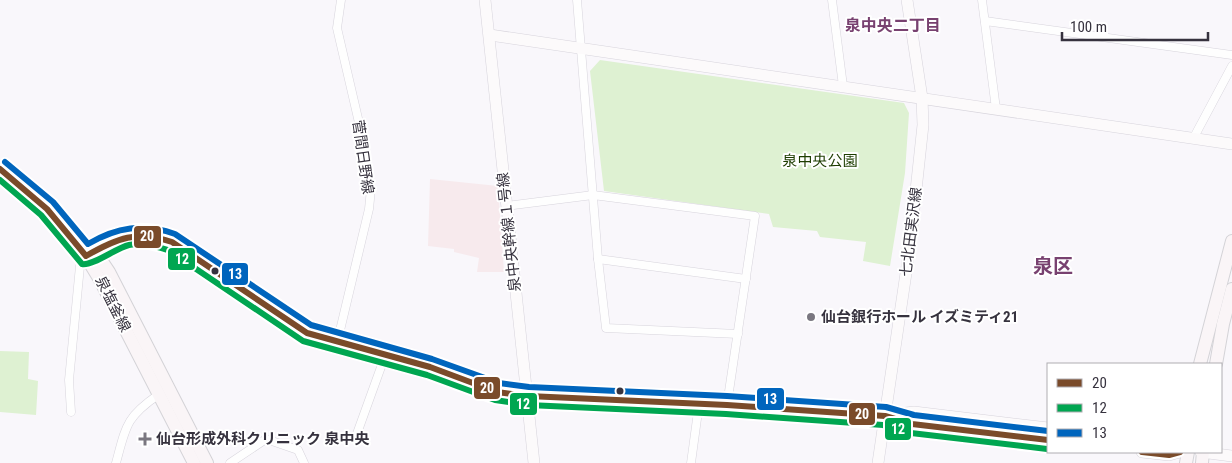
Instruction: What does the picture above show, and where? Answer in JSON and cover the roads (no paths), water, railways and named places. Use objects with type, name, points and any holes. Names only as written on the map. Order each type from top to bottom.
[{"type":"main road","points":[[0,169],[24,186],[77,242],[91,254],[121,292],[207,463]]},
{"type":"main road","points":[[1200,363],[1232,242]]},
{"type":"main road","name":"泉塩釜線","points":[[91,254],[158,395],[194,463]]},
{"type":"main road","points":[[1216,363],[1222,324],[1232,289]]},
{"type":"street","name":"菅間日野線","points":[[337,344],[370,209],[370,189],[360,127],[337,28],[341,0]]},
{"type":"street","name":"泉中央幹線１号線","points":[[485,0],[534,463]]},
{"type":"street","points":[[577,0],[598,259],[606,328],[738,334]]},
{"type":"street","points":[[832,0],[843,86]]},
{"type":"street","name":"七北田実沢線","points":[[878,463],[911,237],[923,125],[922,98],[907,0]]},
{"type":"street","points":[[982,0],[996,109]]},
{"type":"street","points":[[985,21],[1232,55]]},
{"type":"street","points":[[490,35],[1232,144]]},
{"type":"street","points":[[1192,139],[1232,66]]},
{"type":"street","points":[[506,206],[593,195],[755,216],[728,405]]},
{"type":"street","points":[[71,412],[69,380],[80,266],[91,254],[131,235],[142,234],[172,242],[282,318],[307,333],[337,344],[430,367],[497,392],[528,396],[728,405],[885,416],[914,412],[1047,428]]},
{"type":"street","points":[[598,259],[746,279]]},
{"type":"street","points":[[355,439],[385,356]]},
{"type":"street","points":[[116,463],[131,416],[158,395]]},
{"type":"street","points":[[691,463],[699,404]]},
{"type":"street","points":[[885,416],[912,424],[1047,440]]},
{"type":"street","points":[[230,463],[266,439],[298,450],[304,463]]},
{"type":"street","points":[[1151,453],[1168,455],[1176,453]]},
{"type":"street","points":[[1210,453],[1232,456]]},
{"type":"place","name":"仙台銀行ホール イズミティ21","points":[[811,317]]},
{"type":"place","name":"仙台形成外科クリニック 泉中央","points":[[145,439]]},
{"type":"district","name":"泉中央二丁目","points":[[893,25]]},
{"type":"district","name":"泉区","points":[[1053,266]]},
{"type":"park label","name":"泉中央公園","points":[[820,161]]}]
